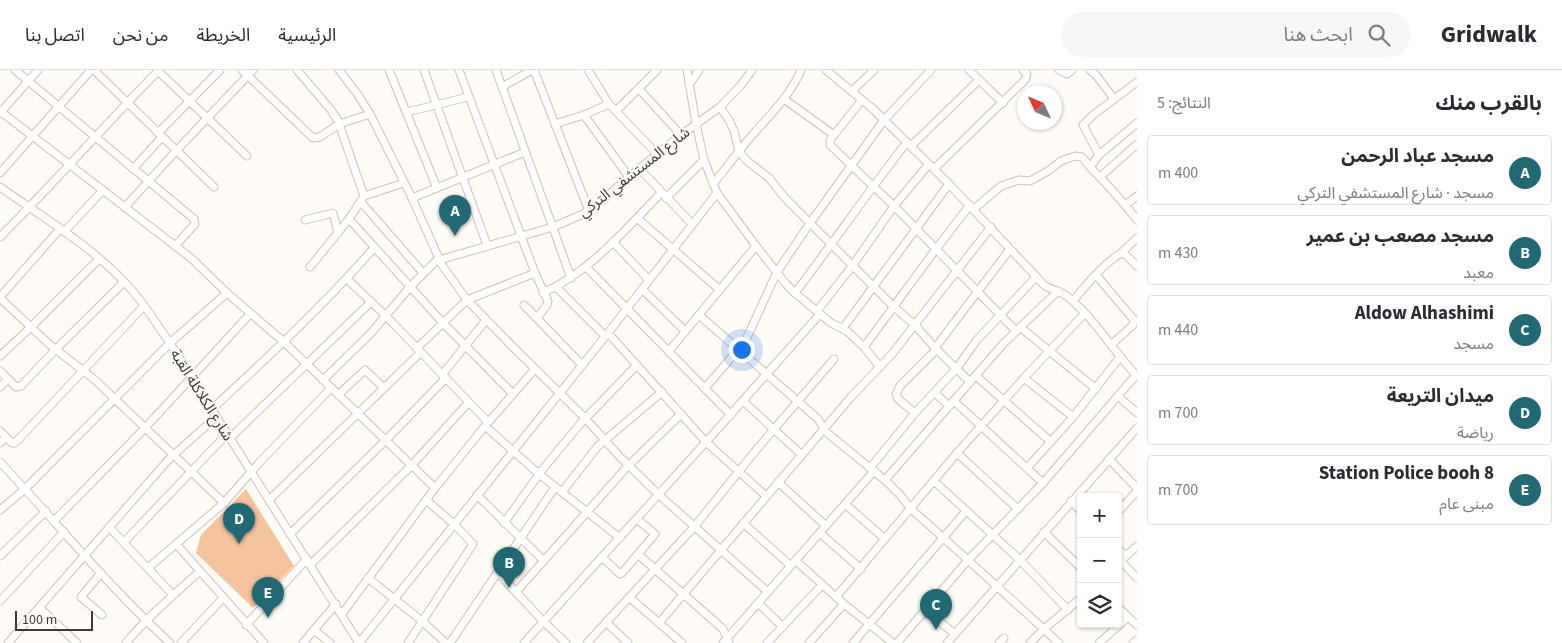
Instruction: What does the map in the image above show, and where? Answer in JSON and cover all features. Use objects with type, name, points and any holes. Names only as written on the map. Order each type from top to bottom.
[{"type":"street","points":[[15,70],[196,222],[175,246]]},
{"type":"street","points":[[38,70],[0,112],[191,258],[250,314],[284,342],[435,488]]},
{"type":"street","points":[[0,173],[92,70],[214,187]]},
{"type":"street","points":[[0,237],[158,70],[247,156]]},
{"type":"street","points":[[133,168],[189,101],[220,70]]},
{"type":"street","points":[[297,70],[332,110],[339,124],[362,199],[423,272]]},
{"type":"street","points":[[339,70],[370,114],[446,272],[467,300],[658,494],[768,592]]},
{"type":"street","points":[[389,70],[437,188]]},
{"type":"street","points":[[424,70],[487,245]]},
{"type":"street","points":[[459,70],[548,303],[537,318]]},
{"type":"street","points":[[496,70],[571,278]]},
{"type":"street","points":[[502,87],[533,70],[589,210]]},
{"type":"street","points":[[588,70],[609,104],[657,154]]},
{"type":"street","points":[[616,111],[657,70]]},
{"type":"street","points":[[686,70],[704,160],[718,193],[756,246],[795,294],[831,322],[843,328],[864,347],[880,367]]},
{"type":"street","points":[[689,85],[699,70]]},
{"type":"street","name":"شارع المستشفي التركي","points":[[440,259],[552,227],[576,218],[589,210],[681,135],[720,107],[752,70]]},
{"type":"street","points":[[713,184],[784,98],[798,79],[801,70]]},
{"type":"street","points":[[743,524],[895,643],[968,560],[1043,483],[1136,373],[1120,357],[1073,301],[1062,293],[1047,287],[1036,277],[972,207],[909,144],[852,91],[826,70]]},
{"type":"street","points":[[852,91],[874,70]]},
{"type":"street","points":[[705,388],[746,339],[777,272],[810,223],[884,120],[932,70]]},
{"type":"street","points":[[969,70],[1003,103]]},
{"type":"street","points":[[524,643],[766,374],[818,312],[894,206],[932,167],[1003,103],[1026,78],[1027,74],[1023,70]]},
{"type":"street","points":[[1059,70],[1067,74],[1072,70]]},
{"type":"street","points":[[1090,70],[1098,77],[1114,99]]},
{"type":"street","points":[[125,207],[248,72],[313,138],[320,137],[339,124],[370,114]]},
{"type":"street","points":[[795,294],[832,245],[872,186],[909,144],[979,80]]},
{"type":"street","points":[[1099,155],[1083,125],[1093,115],[1137,82]]},
{"type":"street","points":[[639,89],[681,135]]},
{"type":"street","points":[[406,112],[468,97]]},
{"type":"street","points":[[784,98],[834,135]]},
{"type":"street","points":[[862,100],[830,140],[830,145],[894,206],[1001,315],[1018,329],[1050,350],[1096,389]]},
{"type":"street","points":[[555,124],[584,115],[609,104]]},
{"type":"street","points":[[720,107],[730,120],[739,151],[746,160],[769,178],[810,223],[894,307],[915,325],[936,349],[970,382]]},
{"type":"street","points":[[584,115],[628,177]]},
{"type":"street","points":[[1090,167],[1099,155],[1137,123]]},
{"type":"street","points":[[1100,177],[1137,144]]},
{"type":"street","points":[[412,198],[525,152]]},
{"type":"street","points":[[864,347],[936,249],[972,207],[1000,186],[1019,180],[1030,181],[1061,161],[1074,156],[1082,157],[1137,220]]},
{"type":"street","points":[[543,293],[571,278],[586,267],[637,218],[704,160]]},
{"type":"street","points":[[639,168],[692,224]]},
{"type":"street","points":[[310,267],[349,219],[362,199],[404,183]]},
{"type":"street","points":[[843,328],[949,184]]},
{"type":"street","name":"شارع الكلاكلة القبة","points":[[0,186],[99,258],[124,282],[144,306],[170,343],[359,643]]},
{"type":"street","points":[[103,190],[0,298],[31,328],[83,370],[224,503]]},
{"type":"street","points":[[359,643],[718,193]]},
{"type":"street","points":[[1125,205],[1137,196]]},
{"type":"street","points":[[305,220],[333,213],[338,233]]},
{"type":"street","points":[[637,218],[720,290]]},
{"type":"street","points":[[349,219],[443,323],[513,394]]},
{"type":"street","points":[[659,623],[778,482],[880,367],[991,227]]},
{"type":"street","points":[[1073,301],[1096,275],[1137,238]]},
{"type":"street","points":[[613,242],[649,280]]},
{"type":"street","points":[[669,351],[756,246]]},
{"type":"street","points":[[211,410],[284,342],[347,279],[374,248]]},
{"type":"street","points":[[915,413],[898,398],[897,390],[936,349],[1010,249]]},
{"type":"street","points":[[1121,253],[1125,254],[1137,266]]},
{"type":"street","points":[[0,356],[31,328],[99,258]]},
{"type":"street","points":[[322,380],[371,333],[423,272],[440,259]]},
{"type":"street","points":[[586,267],[731,415]]},
{"type":"street","points":[[269,500],[384,388],[443,323],[467,300],[535,273]]},
{"type":"street","points":[[1096,275],[1134,320],[1133,325],[1111,345]]},
{"type":"street","points":[[726,642],[845,504],[915,413],[956,369],[977,340],[1036,277]]},
{"type":"street","points":[[347,279],[419,350],[513,451],[620,538]]},
{"type":"street","points":[[0,371],[16,387],[21,386],[124,282]]},
{"type":"street","points":[[556,286],[637,365],[706,442],[766,496]]},
{"type":"street","points":[[642,289],[685,331]]},
{"type":"street","points":[[885,480],[1018,329],[1058,291]]},
{"type":"street","points":[[0,510],[25,489],[170,343],[227,293]]},
{"type":"street","points":[[124,542],[190,471],[371,302]]},
{"type":"street","points":[[524,305],[582,365]]},
{"type":"street","points":[[0,431],[12,443],[15,443],[144,306]]},
{"type":"street","points":[[836,597],[957,454],[1085,313]]},
{"type":"street","points":[[54,521],[145,428],[250,314]]},
{"type":"street","points":[[699,315],[818,419],[824,429],[885,480],[910,508],[1059,643]]},
{"type":"street","points":[[290,534],[386,440],[444,377],[486,320]]},
{"type":"street","points":[[1027,468],[1073,417],[1120,357]]},
{"type":"street","points":[[586,643],[694,527],[834,359]]},
{"type":"street","points":[[504,523],[539,474],[585,418],[637,365]]},
{"type":"street","points":[[342,614],[435,488],[486,424],[535,369]]},
{"type":"street","points":[[338,395],[365,370],[384,388]]},
{"type":"street","points":[[976,376],[1051,442]]},
{"type":"street","points":[[1024,378],[1073,417]]},
{"type":"street","points":[[0,387],[8,379]]},
{"type":"street","points":[[148,568],[224,503],[251,471],[331,388]]},
{"type":"street","points":[[562,492],[605,440],[662,392]]},
{"type":"street","points":[[935,393],[982,427],[1043,483]]},
{"type":"street","points":[[1118,396],[1137,413]]},
{"type":"street","points":[[743,401],[802,455]]},
{"type":"street","points":[[246,625],[309,562],[412,465],[468,402]]},
{"type":"street","points":[[516,592],[629,465],[681,414]]},
{"type":"street","points":[[8,643],[173,455],[216,417]]},
{"type":"street","points":[[925,610],[952,640],[1071,501],[1135,433]]},
{"type":"street","points":[[0,443],[6,437]]},
{"type":"street","points":[[957,454],[1018,508]]},
{"type":"street","points":[[1109,459],[1137,489],[1122,507]]},
{"type":"street","points":[[0,462],[84,555],[146,621],[170,643]]},
{"type":"street","points":[[934,481],[993,534],[1068,610]]},
{"type":"street","points":[[778,482],[826,526]]},
{"type":"street","points":[[450,643],[555,487]]},
{"type":"street","points":[[477,495],[544,561]]},
{"type":"street","points":[[408,643],[472,544],[454,524],[426,500]]},
{"type":"street","points":[[1071,501],[1077,506]]},
{"type":"street","points":[[845,504],[886,539]]},
{"type":"street","points":[[853,643],[966,511]]},
{"type":"street","points":[[0,556],[46,512]]},
{"type":"street","points":[[602,557],[622,574],[639,555],[655,534],[636,519]]},
{"type":"street","points":[[109,527],[173,595]]},
{"type":"street","points":[[0,601],[64,532]]},
{"type":"street","points":[[1044,532],[1077,564]]},
{"type":"street","points":[[820,533],[861,569]]},
{"type":"street","points":[[176,544],[264,643]]},
{"type":"street","points":[[1122,559],[1137,546]]},
{"type":"street","points":[[639,555],[723,629],[726,642]]},
{"type":"street","points":[[1122,561],[1137,578]]},
{"type":"street","points":[[126,643],[146,621],[200,571]]},
{"type":"street","points":[[101,573],[81,597],[102,615]]},
{"type":"street","points":[[498,573],[566,643]]},
{"type":"street","points":[[368,578],[422,621],[446,643]]},
{"type":"street","points":[[767,643],[822,584]]},
{"type":"street","points":[[629,597],[682,643]]},
{"type":"street","points":[[181,643],[223,598]]},
{"type":"street","points":[[1030,643],[1077,602]]},
{"type":"street","points":[[758,603],[783,627]]},
{"type":"street","points":[[303,643],[336,604]]},
{"type":"street","points":[[809,643],[844,604]]},
{"type":"street","points":[[40,608],[77,643]]},
{"type":"street","points":[[1122,611],[1137,625]]},
{"type":"street","points":[[1104,642],[1128,618]]},
{"type":"street","points":[[606,622],[628,643]]},
{"type":"street","points":[[314,630],[330,643]]},
{"type":"street","points":[[1133,643],[1137,640]]},
{"type":"shaded area","points":[[246,489],[294,566],[253,608],[196,553],[201,535]]},
{"type":"place","name":"مسجد عباد الرحمن","points":[[455,236]]},
{"type":"place","name":"ميدان التريعة","points":[[239,544]]},
{"type":"place","name":"مسجد مصعب بن عمير","points":[[509,588]]},
{"type":"place","name":"8 Station Police booh","points":[[268,618]]},
{"type":"place","name":"Aldow Alhashimi","points":[[936,630]]}]
